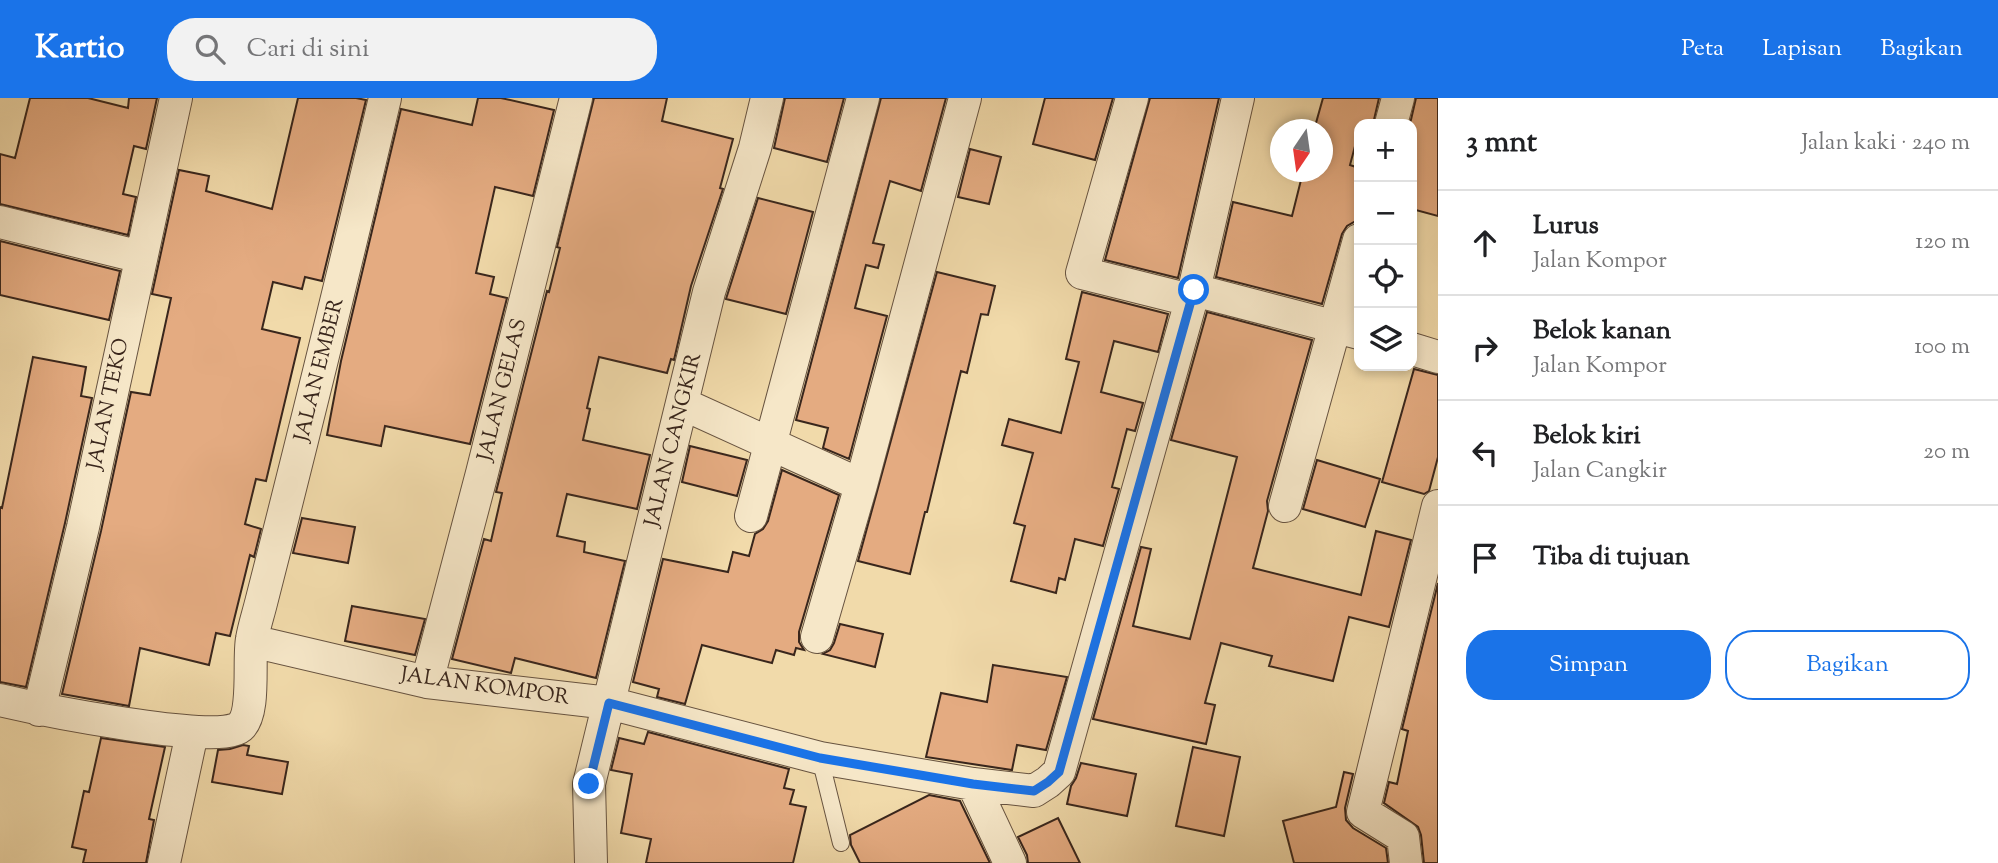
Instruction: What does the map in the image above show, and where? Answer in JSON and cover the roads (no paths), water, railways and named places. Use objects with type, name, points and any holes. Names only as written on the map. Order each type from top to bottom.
[{"type":"street","name":"JALAN TEKO","points":[[39,710],[83,527],[176,98]]},
{"type":"street","name":"JALAN EMBER","points":[[0,699],[39,710],[192,733],[231,732],[244,722],[248,707],[252,641],[385,98]]},
{"type":"street","name":"JALAN GELAS","points":[[427,682],[576,98]]},
{"type":"street","name":"JALAN CANGKIR","points":[[591,863],[589,784],[709,292],[755,148],[768,98]]},
{"type":"street","points":[[751,516],[863,98]]},
{"type":"street","points":[[817,637],[861,485],[965,98]]},
{"type":"street","points":[[1132,98],[1082,273],[1348,330]]},
{"type":"street","name":"JALAN KOMPOR","points":[[252,641],[427,682],[609,703],[820,758],[973,784],[1034,791],[1059,772],[1192,295],[1238,98]]},
{"type":"street","points":[[1392,119],[1398,98]]},
{"type":"street","points":[[0,222],[141,257]]},
{"type":"street","points":[[1285,506],[1348,330],[1358,245]]},
{"type":"street","points":[[1417,351],[1438,357]]},
{"type":"street","points":[[683,404],[861,485]]},
{"type":"street","points":[[1406,863],[1403,837],[1363,812],[1438,506]]},
{"type":"street","points":[[164,863],[192,733]]},
{"type":"street","points":[[973,784],[1010,863]]},
{"type":"lane","points":[[820,758],[841,843]]}]
